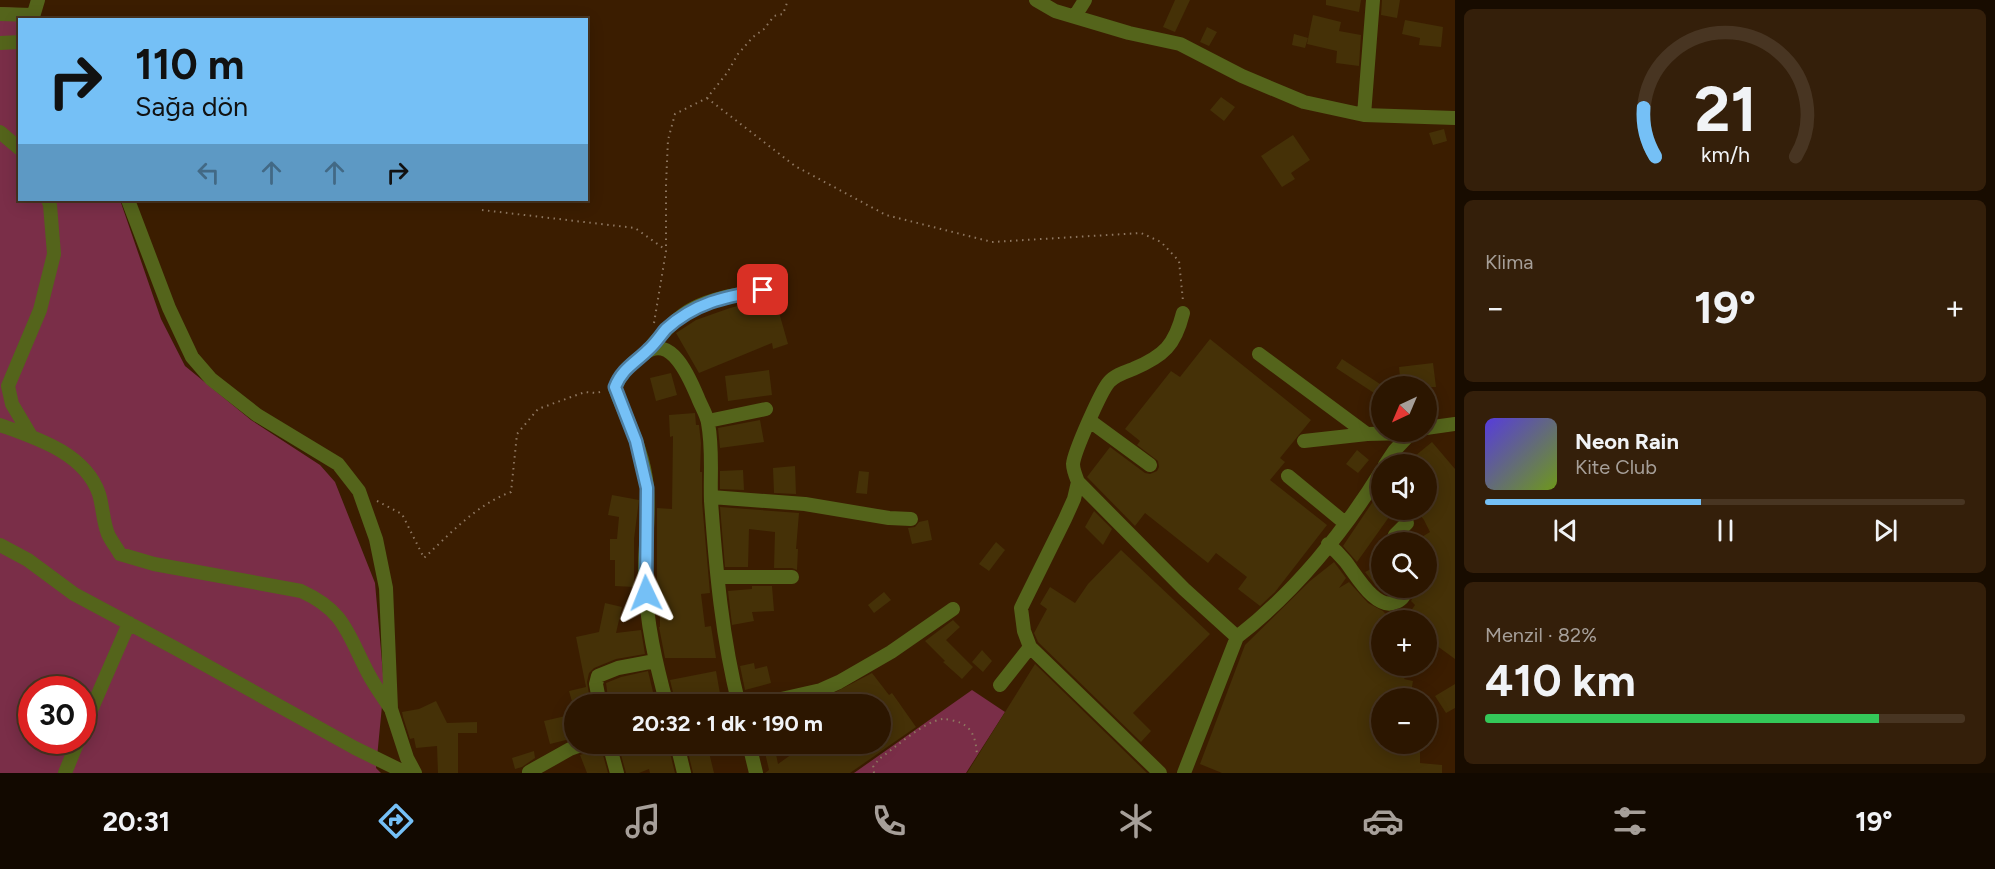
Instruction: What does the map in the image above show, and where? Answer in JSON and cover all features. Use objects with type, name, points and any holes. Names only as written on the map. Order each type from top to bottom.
[{"type":"street","points":[[0,14],[32,17],[38,0]]},
{"type":"street","points":[[1036,0],[1055,11],[1129,33],[1180,44],[1242,76],[1304,102],[1364,115],[1455,118]]},
{"type":"street","points":[[1076,16],[1085,0]]},
{"type":"street","points":[[1364,115],[1374,0]]},
{"type":"street","points":[[0,43],[18,42]]},
{"type":"street","points":[[0,132],[18,146]]},
{"type":"street","points":[[31,436],[12,404],[8,386],[40,310],[54,254],[48,201]]},
{"type":"street","points":[[128,201],[169,308],[192,357],[211,379],[257,415],[338,464],[359,491],[376,539],[386,588],[391,709]]},
{"type":"street","points":[[664,694],[655,661],[645,579],[647,488],[636,441],[615,387],[627,367],[649,350],[665,330],[694,308],[731,296],[763,290]]},
{"type":"street","points":[[1184,313],[1172,345],[1147,363],[1109,381],[1073,465],[1078,482],[1184,589],[1236,637]]},
{"type":"street","points":[[649,350],[663,348],[676,356],[708,421],[711,449],[711,497],[721,609],[736,694]]},
{"type":"street","points":[[1260,354],[1368,434]]},
{"type":"street","points":[[708,421],[766,409]]},
{"type":"street","points":[[1090,421],[1150,465]]},
{"type":"street","points":[[0,424],[31,436],[70,456],[85,470],[98,492],[108,534],[120,554],[154,564],[301,591],[330,608],[345,626],[368,674],[391,709],[407,758],[415,773]]},
{"type":"street","points":[[1437,426],[1455,424]]},
{"type":"street","points":[[1304,441],[1371,434]]},
{"type":"street","points":[[1392,454],[1403,442]]},
{"type":"street","points":[[1288,476],[1345,523]]},
{"type":"street","points":[[1078,482],[1074,499],[1065,519],[1021,608],[1023,631],[1030,647],[1160,773]]},
{"type":"street","points":[[1187,772],[1236,637],[1255,623],[1309,568],[1371,486]]},
{"type":"street","points":[[711,497],[805,504],[889,518],[911,519]]},
{"type":"street","points":[[1398,532],[1407,523]]},
{"type":"street","points":[[1328,544],[1371,594]]},
{"type":"street","points":[[0,545],[28,560],[74,594],[355,748],[406,773]]},
{"type":"street","points":[[718,577],[792,577]]},
{"type":"street","points":[[1377,598],[1384,603],[1391,604],[1402,598]]},
{"type":"street","points":[[803,694],[821,690],[839,682],[891,652],[953,609]]},
{"type":"street","points":[[96,699],[129,623]]},
{"type":"street","points":[[1000,685],[1030,647]]},
{"type":"street","points":[[598,694],[596,684],[598,676],[618,668],[655,661]]},
{"type":"street","points":[[529,772],[564,752]]},
{"type":"street","points":[[64,773],[72,754]]},
{"type":"street","points":[[612,754],[617,773]]},
{"type":"street","points":[[679,754],[684,773]]},
{"type":"street","points":[[751,754],[756,773]]},
{"type":"path","points":[[649,350],[666,251],[668,140],[675,114],[707,98],[753,37],[764,29],[774,16],[783,14],[788,0]]},
{"type":"path","points":[[707,98],[795,166],[886,215],[992,242],[1141,233],[1161,242],[1179,261],[1184,313]]},
{"type":"path","points":[[482,210],[635,228],[666,251]]},
{"type":"path","points":[[359,491],[402,514],[424,558],[470,515],[512,492],[516,434],[538,409],[585,392],[596,393],[615,387]]},
{"type":"path","points":[[874,773],[873,767],[879,759],[928,724],[943,719],[959,723],[970,729],[977,755]]},
{"type":"shaded area","points":[[0,7],[16,8],[18,19],[18,201],[120,201],[161,319],[185,366],[251,420],[320,465],[335,482],[375,583],[384,685],[376,768],[381,773],[0,773]]},
{"type":"shaded area","points":[[972,690],[1005,712],[966,773],[854,773],[881,754],[891,754],[891,747]]},
{"type":"building","points":[[1175,0],[1190,0],[1175,32],[1163,27]]},
{"type":"building","points":[[1326,0],[1361,0],[1359,12],[1326,5]]},
{"type":"building","points":[[1382,0],[1400,0],[1397,18],[1381,15]]},
{"type":"building","points":[[1313,15],[1341,22],[1339,31],[1361,35],[1359,66],[1336,63],[1337,51],[1307,44]]},
{"type":"building","points":[[1405,20],[1443,27],[1441,47],[1419,45],[1420,38],[1402,34]]},
{"type":"building","points":[[1207,27],[1217,32],[1209,46],[1200,42]]},
{"type":"building","points":[[1294,34],[1308,38],[1305,48],[1292,45]]},
{"type":"building","points":[[1221,97],[1235,107],[1224,121],[1210,110]]},
{"type":"building","points":[[1444,129],[1447,141],[1433,145],[1429,133]]},
{"type":"building","points":[[1293,135],[1310,160],[1291,173],[1295,179],[1282,187],[1261,156]]},
{"type":"building","points":[[780,295],[784,308],[778,309],[788,344],[773,349],[772,343],[699,373],[676,333],[696,320],[730,308]]},
{"type":"building","points":[[1210,339],[1311,420],[1280,458],[1285,462],[1270,480],[1327,525],[1275,592],[1260,606],[1238,589],[1247,577],[1216,553],[1208,563],[1145,513],[1135,526],[1087,477],[1110,447],[1145,473],[1150,474],[1157,471],[1158,461],[1137,445],[1140,441],[1125,429],[1171,371],[1180,377]]},
{"type":"building","points":[[1342,359],[1371,378],[1371,391],[1336,368]]},
{"type":"building","points":[[1433,363],[1435,376],[1400,376],[1399,367]]},
{"type":"building","points":[[769,370],[772,395],[728,401],[725,376]]},
{"type":"building","points":[[671,373],[677,395],[656,401],[650,378]]},
{"type":"building","points":[[695,413],[701,443],[700,472],[702,472],[702,502],[710,593],[701,594],[705,627],[711,626],[716,658],[665,658],[659,627],[660,594],[657,594],[657,508],[672,509],[673,436],[670,437],[669,415]]},
{"type":"building","points":[[760,420],[764,442],[720,448],[718,428]]},
{"type":"building","points":[[1432,442],[1455,469],[1455,659],[1437,646],[1437,610],[1412,610],[1415,605],[1411,601],[1413,598],[1437,598],[1437,532],[1430,532],[1424,520],[1437,520],[1437,454],[1417,454]]},
{"type":"building","points":[[1357,450],[1369,460],[1358,473],[1346,464]]},
{"type":"building","points":[[795,466],[796,494],[774,493],[773,468]]},
{"type":"building","points":[[743,470],[744,490],[720,489],[720,471]]},
{"type":"building","points":[[859,471],[869,472],[867,494],[856,493]]},
{"type":"building","points":[[612,495],[639,500],[634,539],[634,587],[615,586],[615,560],[610,560],[610,539],[617,539],[619,517],[608,515]]},
{"type":"building","points":[[1371,504],[1371,520],[1387,520],[1378,532],[1371,532],[1371,542],[1357,562],[1343,546]]},
{"type":"building","points":[[720,507],[799,513],[797,570],[774,568],[775,532],[749,529],[748,567],[725,567]]},
{"type":"building","points":[[1094,511],[1112,529],[1103,545],[1085,527]]},
{"type":"building","points":[[928,520],[932,540],[912,544],[908,528]]},
{"type":"building","points":[[996,542],[1005,550],[989,571],[979,564]]},
{"type":"building","points":[[1121,550],[1210,634],[1133,713],[1151,731],[1141,742],[1038,642],[1034,633],[1047,609],[1040,604],[1050,587],[1075,603],[1088,584]]},
{"type":"building","points":[[1334,562],[1346,578],[1339,588],[1349,582],[1368,603],[1381,610],[1371,610],[1371,676],[1406,676],[1404,679],[1413,681],[1412,688],[1371,688],[1371,754],[1420,754],[1420,763],[1442,765],[1442,773],[1222,773],[1200,764],[1245,645],[1310,581]]},
{"type":"building","points":[[1371,569],[1371,580],[1365,572]]},
{"type":"building","points":[[752,586],[772,586],[774,611],[752,612],[754,621],[732,625],[728,591],[752,589]]},
{"type":"building","points":[[884,592],[891,600],[874,613],[868,605]]},
{"type":"building","points":[[605,603],[622,607],[616,633],[641,630],[645,654],[616,659],[594,668],[589,673],[587,682],[589,694],[570,694],[569,691],[586,687],[576,637],[599,632]]},
{"type":"building","points":[[953,620],[960,627],[946,640],[973,667],[962,679],[925,641]]},
{"type":"building","points":[[982,650],[992,661],[983,672],[972,662]]},
{"type":"building","points":[[754,663],[755,669],[767,666],[771,683],[745,690],[740,666]]},
{"type":"building","points":[[1035,664],[1147,773],[967,773]]},
{"type":"building","points":[[648,671],[653,692],[608,694],[606,683]]},
{"type":"building","points":[[716,671],[720,694],[673,694],[670,680]]},
{"type":"building","points":[[872,673],[888,694],[832,694]]},
{"type":"building","points":[[1455,684],[1455,708],[1446,713],[1437,699],[1437,695]]},
{"type":"building","points":[[892,693],[916,727],[891,744],[890,694]]},
{"type":"building","points":[[436,701],[447,723],[477,722],[477,733],[458,733],[458,773],[438,773],[437,746],[416,748],[414,738],[410,739],[403,717],[402,712],[419,709]]},
{"type":"building","points":[[564,716],[564,740],[550,744],[544,721]]},
{"type":"building","points":[[534,751],[535,758],[515,769],[512,758]]},
{"type":"building","points":[[603,754],[608,773],[587,773],[580,755]]},
{"type":"building","points":[[621,754],[670,754],[675,773],[650,773],[649,769],[639,773],[626,773]]},
{"type":"building","points":[[688,754],[709,754],[714,773],[693,773]]},
{"type":"building","points":[[765,754],[776,754],[778,764],[792,754],[877,754],[850,773],[765,773],[769,770]]},
{"type":"route","points":[[646,593],[647,488],[636,441],[615,387],[627,367],[649,350],[665,330],[694,308],[731,296],[763,290]]}]
